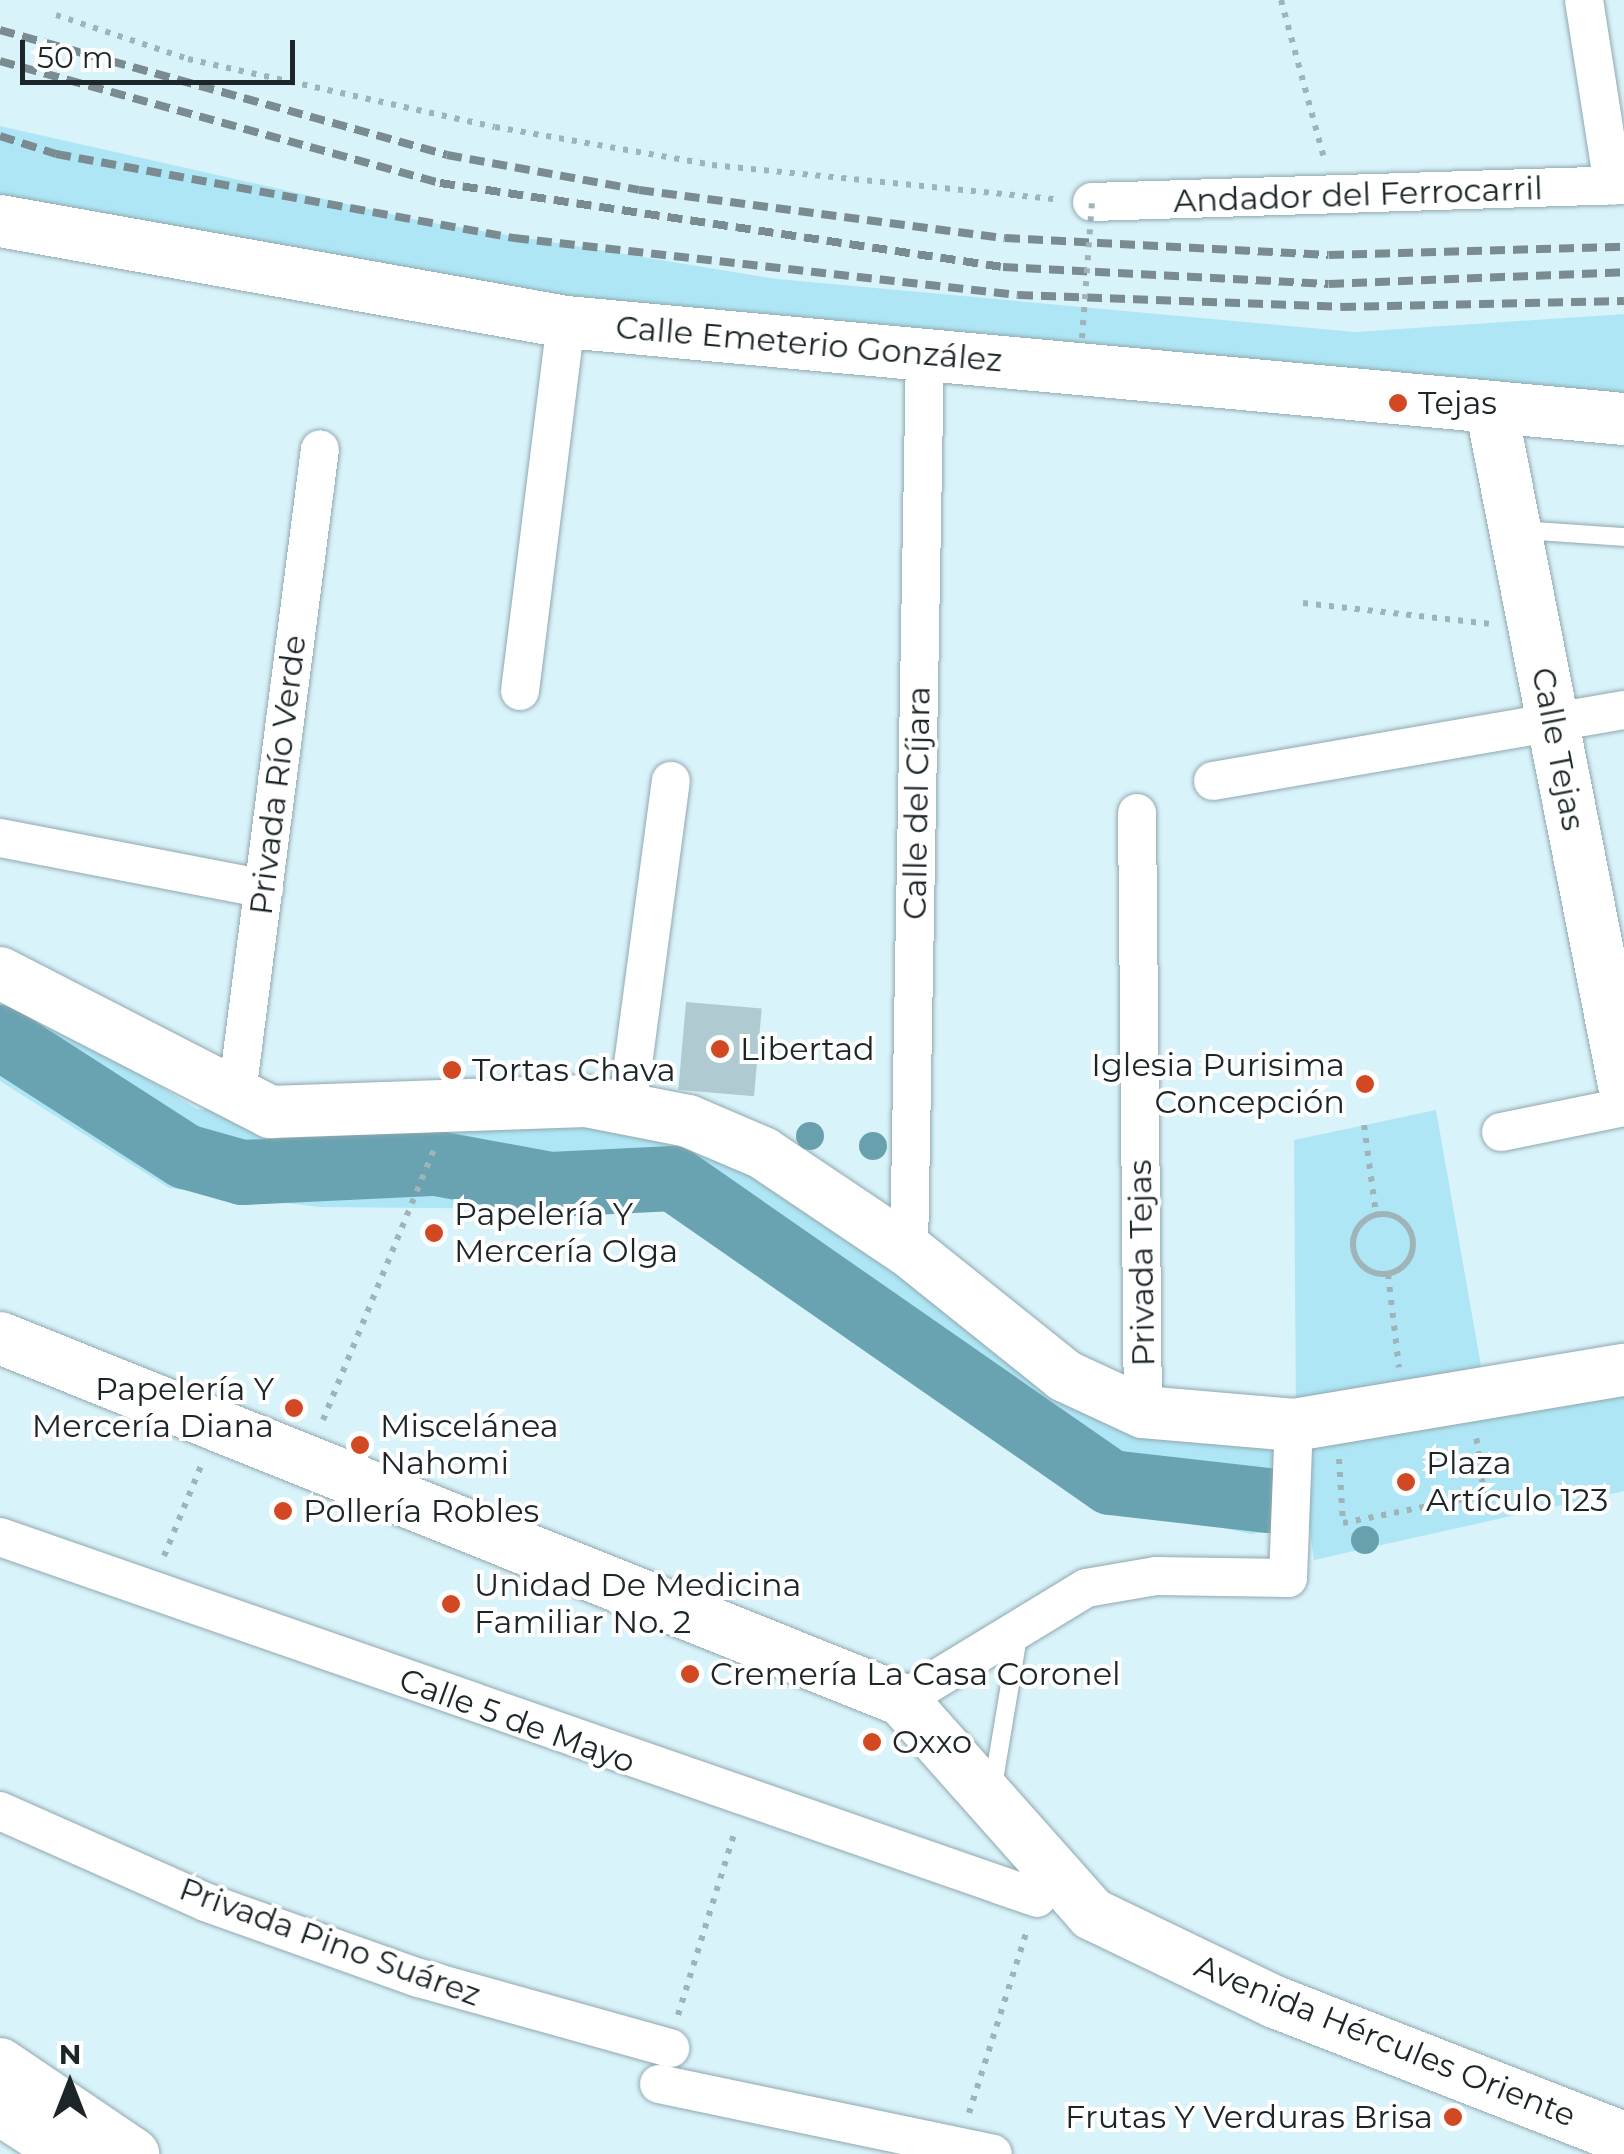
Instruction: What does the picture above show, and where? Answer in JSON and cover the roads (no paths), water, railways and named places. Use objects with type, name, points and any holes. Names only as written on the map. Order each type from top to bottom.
[{"type":"street","points":[[1584,0],[1618,186]]},
{"type":"street","name":"Andador del Ferrocarril","points":[[1092,202],[1336,199],[1618,186]]},
{"type":"street","name":"Calle Emeterio González","points":[[0,221],[566,322],[1492,412],[1624,419]]},
{"type":"street","points":[[520,691],[566,322]]},
{"type":"street","name":"Calle del Cíjara","points":[[909,1251],[925,355]]},
{"type":"street","name":"Calle Tejas","points":[[1492,412],[1552,718],[1617,1014],[1624,1085]]},
{"type":"street","name":"Privada Río Verde","points":[[236,1101],[320,448]]},
{"type":"street","points":[[1212,781],[1552,718],[1624,710]]},
{"type":"street","points":[[628,1102],[671,781]]},
{"type":"street","name":"Privada Tejas","points":[[1137,813],[1143,1412]]},
{"type":"street","points":[[0,838],[264,889]]},
{"type":"street","points":[[0,973],[236,1101],[309,1117],[628,1102],[763,1153],[909,1251],[1065,1376],[1143,1412],[1315,1421],[1624,1370]]},
{"type":"street","points":[[1501,1132],[1624,1107]]},
{"type":"street","name":"Avenida Hércules Oriente","points":[[0,1338],[902,1700],[1092,1914],[1275,2002],[1624,2138]]},
{"type":"street","points":[[902,1700],[1019,1626],[1104,1585],[1288,1578],[1315,1421]]},
{"type":"street","name":"Calle 5 de Mayo","points":[[0,1538],[152,1585],[746,1802],[1037,1898]]},
{"type":"street","name":"Privada Pino Suárez","points":[[0,1811],[206,1902],[808,2120],[976,2148]]},
{"type":"street","points":[[0,2064],[132,2154]]},
{"type":"street","points":[[0,2109],[70,2154]]},
{"type":"lane","points":[[1515,529],[1624,537]]},
{"type":"lane","points":[[992,1797],[1019,1626]]},
{"type":"waterway","points":[[0,1037],[185,1156],[242,1172],[436,1163],[550,1184],[673,1178],[1110,1482],[1269,1500]]},
{"type":"railway","points":[[0,30],[447,155],[639,190],[1005,238],[1329,255],[1624,247]]},
{"type":"railway","points":[[0,61],[440,183],[1003,267],[1329,284],[1624,272]]},
{"type":"railway","points":[[0,136],[56,154],[514,238],[1018,295],[1341,307],[1624,301]]},
{"type":"place","name":"Tejas","points":[[1398,403]]},
{"type":"place","name":"Libertad","points":[[720,1049]]},
{"type":"place","name":"Tortas Chava","points":[[452,1070]]},
{"type":"place","name":"Iglesia Purisima Concepción","points":[[1365,1084]]},
{"type":"place","name":"Papelería Y Mercería Olga","points":[[434,1233]]},
{"type":"place","name":"Papelería Y Mercería Diana","points":[[294,1408]]},
{"type":"place","name":"Miscelánea Nahomi","points":[[360,1445]]},
{"type":"place","name":"Plaza Artículo 123","points":[[1406,1482]]},
{"type":"place","name":"Pollería Robles","points":[[283,1511]]},
{"type":"place","name":"Unidad De Medicina Familiar No. 2","points":[[451,1604]]},
{"type":"place","name":"Cremería La Casa Coronel","points":[[690,1674]]},
{"type":"place","name":"Oxxo","points":[[872,1742]]},
{"type":"place","name":"Frutas Y Verduras Brisa","points":[[1453,2117]]}]
